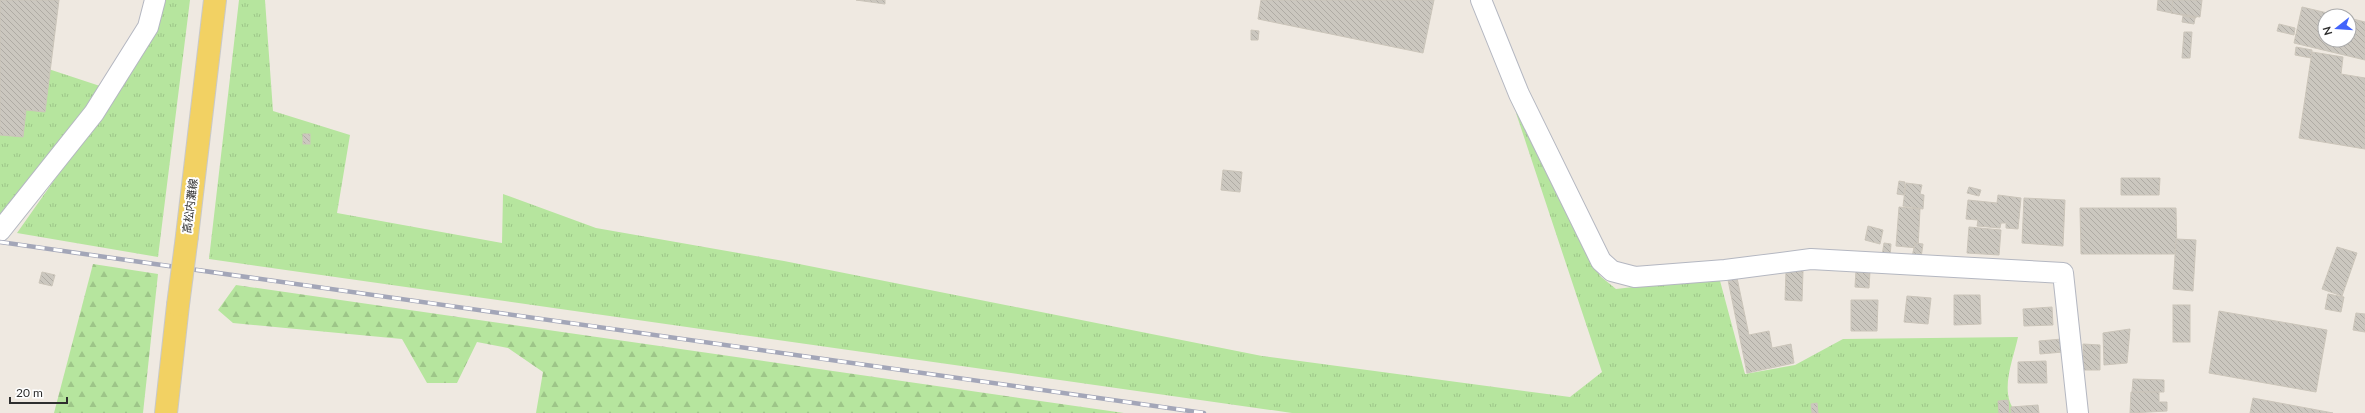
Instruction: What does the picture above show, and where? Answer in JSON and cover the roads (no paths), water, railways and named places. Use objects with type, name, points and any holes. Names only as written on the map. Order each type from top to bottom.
[{"type":"main road","name":"高松内灘線","points":[[166,413],[215,0]]},
{"type":"street","points":[[0,231],[94,113],[148,27],[155,0]]},
{"type":"street","points":[[1481,0],[1519,94],[1602,261],[1612,271],[1635,276],[1725,270],[1811,259],[2063,273],[2078,413]]},
{"type":"railway","points":[[0,242],[1204,413]]}]
